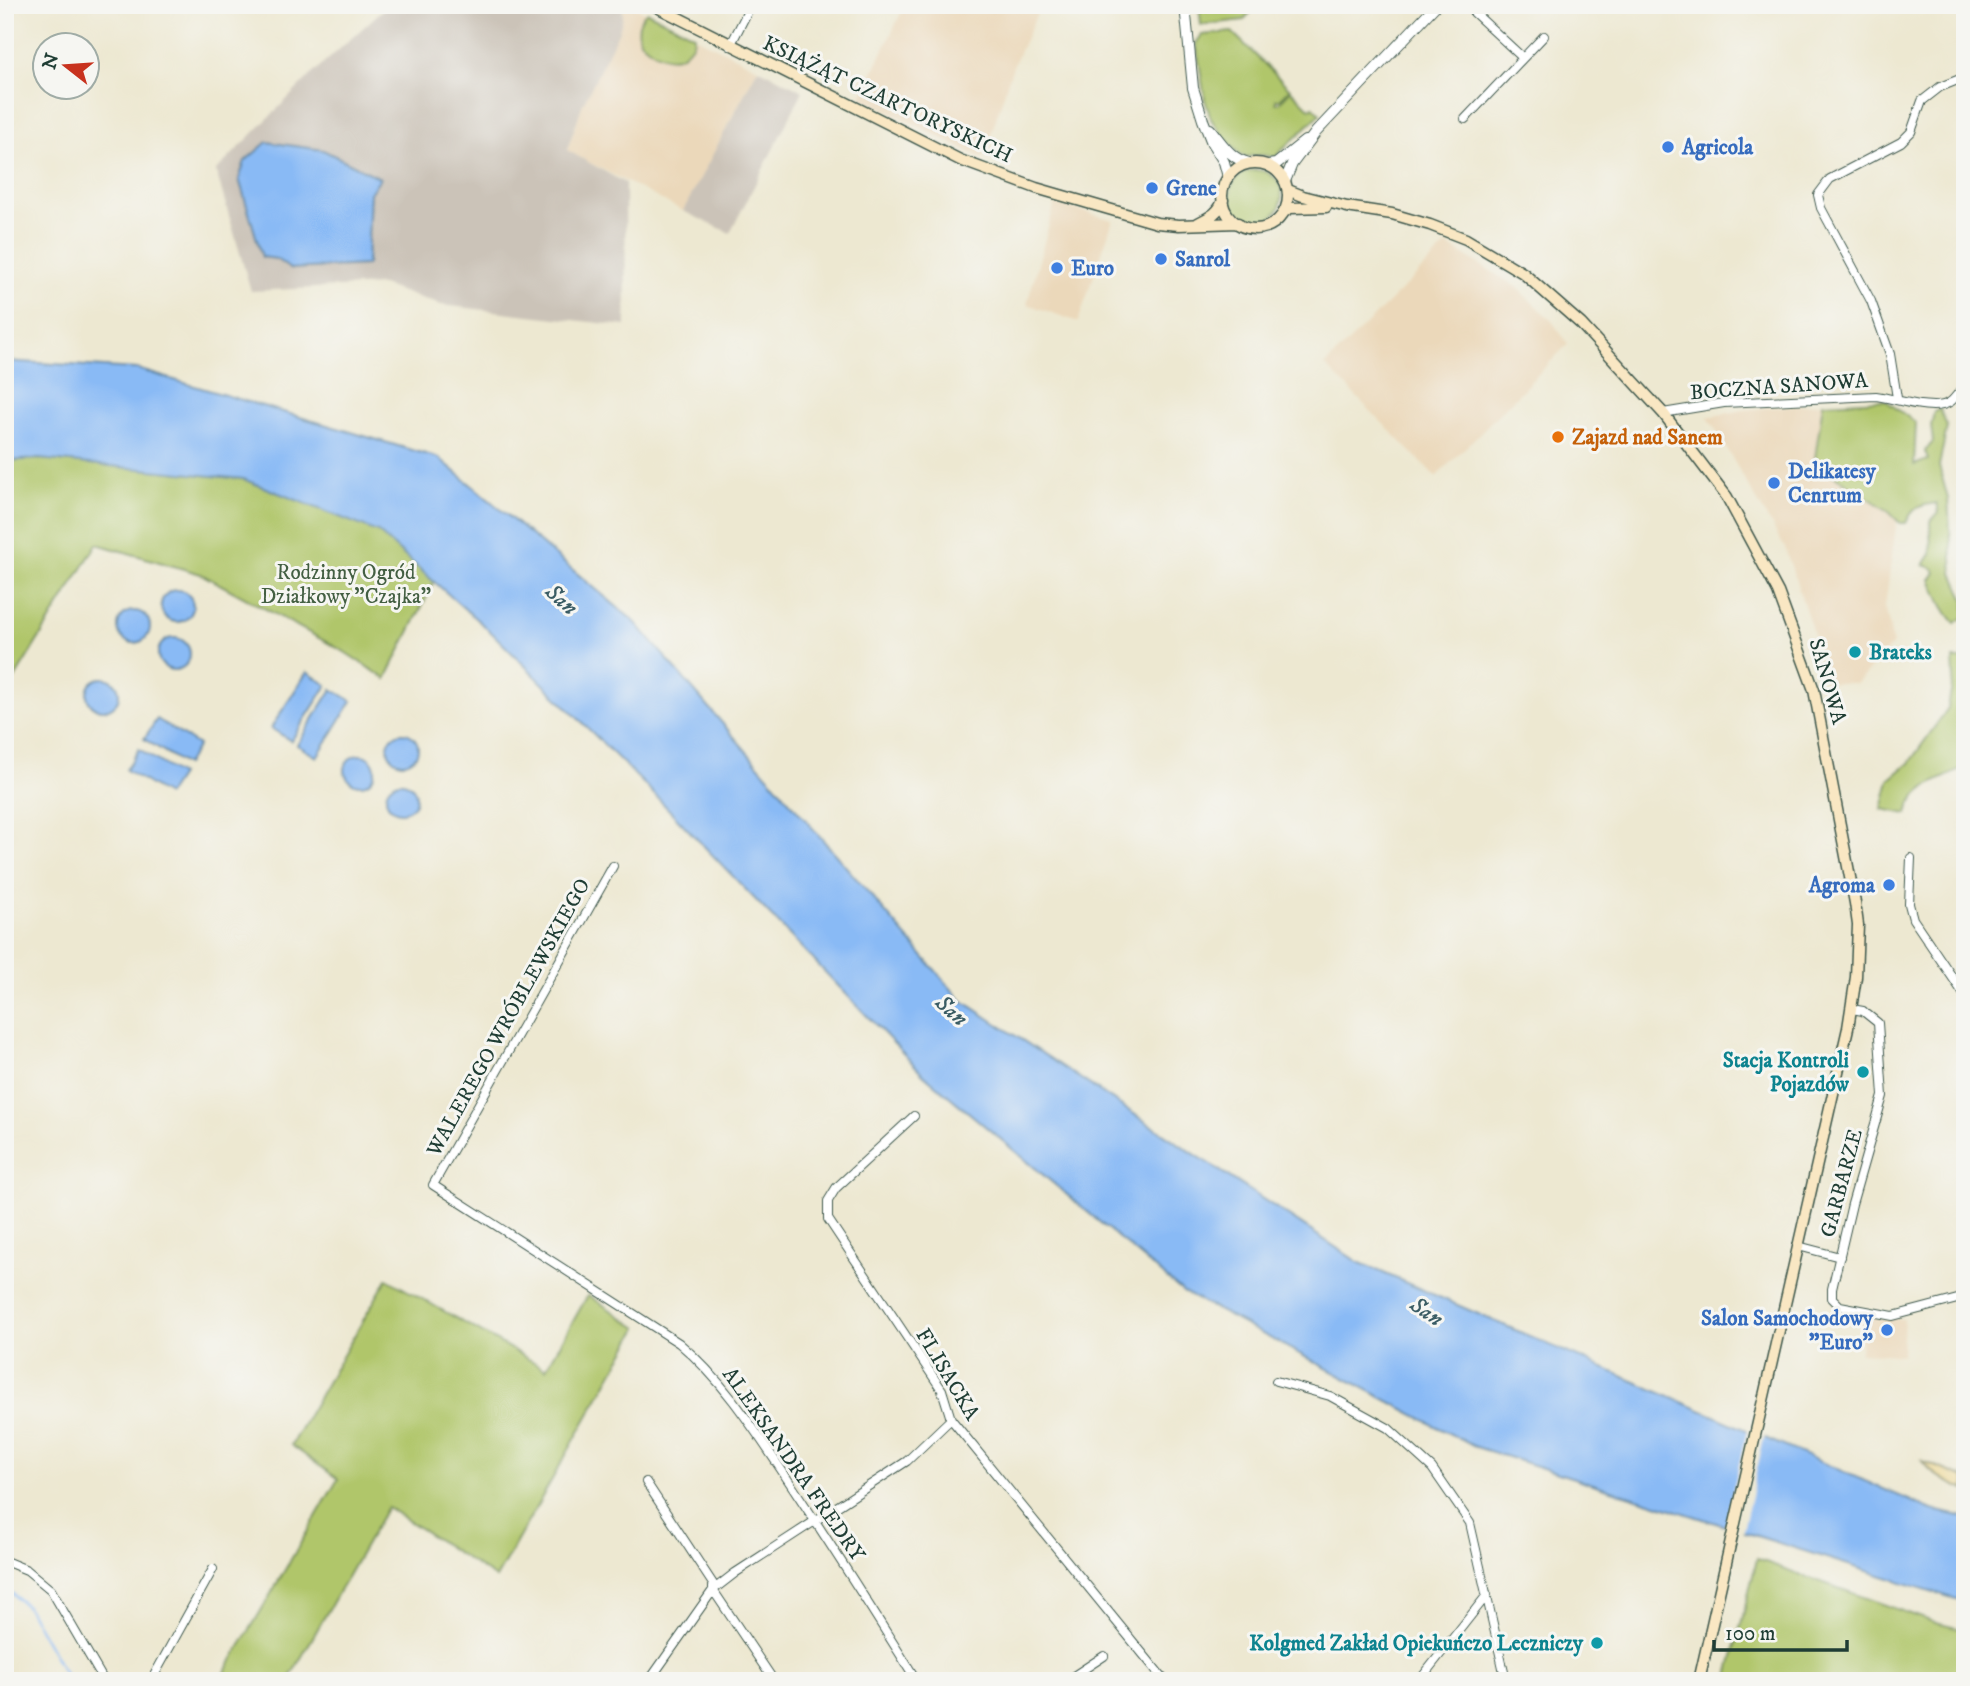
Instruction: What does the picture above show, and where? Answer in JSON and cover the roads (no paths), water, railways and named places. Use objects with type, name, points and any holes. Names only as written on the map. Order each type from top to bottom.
[{"type":"main road","name":"KSIĄŻĄT CZARTORYSKICH","points":[[653,5],[730,46],[978,168],[1147,220],[1172,225],[1238,223]]},
{"type":"main road","points":[[1195,225],[1220,209],[1228,177],[1249,163],[1268,165],[1279,172],[1286,185],[1288,201],[1284,212]]},
{"type":"main road","points":[[1286,185],[1303,196],[1347,207]]},
{"type":"main road","points":[[1223,200],[1228,214],[1247,227],[1266,226],[1275,222],[1290,208],[1347,207]]},
{"type":"main road","name":"SANOWA","points":[[1347,207],[1392,214],[1466,239],[1523,273],[1581,324],[1663,413],[1727,497],[1778,592],[1814,690],[1855,903],[1858,949],[1852,1009],[1699,1681]]},
{"type":"street","points":[[730,46],[751,5]]},
{"type":"street","points":[[1185,5],[1194,88],[1212,144],[1224,162],[1228,177]]},
{"type":"street","points":[[1286,185],[1292,164],[1316,132],[1436,5]]},
{"type":"street","points":[[1466,5],[1523,58]]},
{"type":"street","points":[[1465,119],[1544,36]]},
{"type":"street","name":"BOCZNA SANOWA","points":[[1897,398],[1890,354],[1871,301],[1825,215],[1818,195],[1830,179],[1900,142],[1911,132],[1922,101],[1940,87],[1965,77]]},
{"type":"street","points":[[1203,120],[1238,161],[1249,163]]},
{"type":"street","points":[[1268,165],[1276,164],[1316,132]]},
{"type":"street","name":"BOCZNA SANOWA","points":[[1663,413],[1724,403],[1876,396],[1897,398],[1921,406],[1940,406],[1950,402],[1965,385]]},
{"type":"street","points":[[1911,858],[1909,904],[1913,919],[1965,996]]},
{"type":"street","name":"WALEREGO WRÓBLEWSKIEGO","points":[[433,1185],[613,866]]},
{"type":"street","name":"GARBARZE","points":[[1852,1009],[1863,1011],[1878,1023],[1883,1096],[1840,1257],[1832,1298],[1840,1306],[1893,1316],[1965,1297]]},
{"type":"street","name":"FLISACKA","points":[[914,1115],[836,1188],[828,1201],[828,1219],[942,1390],[951,1419],[1165,1681]]},
{"type":"street","name":"ALEKSANDRA FREDRY","points":[[433,1185],[679,1343],[692,1354],[727,1392],[816,1522],[917,1681]]},
{"type":"street","name":"GARBARZE","points":[[1798,1246],[1840,1257]]},
{"type":"street","points":[[1276,1381],[1331,1396],[1388,1428],[1432,1468],[1470,1523],[1506,1681]]},
{"type":"street","points":[[649,1681],[712,1590],[907,1461],[951,1419]]},
{"type":"street","points":[[646,1482],[713,1584],[712,1590],[774,1681]]},
{"type":"street","points":[[5,1561],[27,1570],[51,1590],[104,1681]]},
{"type":"street","points":[[151,1681],[213,1569]]},
{"type":"street","points":[[1419,1681],[1487,1595]]},
{"type":"street","points":[[1066,1681],[1104,1656]]},
{"type":"water","points":[[267,142],[323,150],[380,178],[370,193],[367,265],[290,269],[276,259],[262,257],[239,179],[245,161]]},
{"type":"water","name":"San","points":[[5,361],[137,369],[439,458],[635,622],[960,999],[1358,1262],[1932,1510],[1965,1517],[1965,1602],[1473,1446],[1183,1292],[924,1075],[649,789],[492,633],[378,532],[243,479],[39,459],[5,461]]},
{"type":"water","points":[[177,590],[189,594],[193,606],[189,618],[177,622],[165,618],[161,606],[165,594]]},
{"type":"water","points":[[134,611],[146,615],[150,627],[146,639],[134,643],[122,639],[118,627],[122,615]]},
{"type":"water","points":[[174,638],[186,642],[190,654],[186,666],[174,670],[162,666],[158,654],[162,642]]},
{"type":"water","points":[[307,672],[327,685],[291,741],[271,728]]},
{"type":"water","points":[[103,678],[115,682],[119,694],[115,706],[103,710],[91,706],[87,694],[91,682]]},
{"type":"water","points":[[332,689],[352,701],[317,757],[297,745]]},
{"type":"water","points":[[157,719],[198,745],[186,765],[144,739]]},
{"type":"water","points":[[403,733],[414,737],[418,748],[414,759],[403,763],[392,759],[388,748],[392,737]]},
{"type":"water","points":[[139,749],[180,775],[167,795],[126,770]]},
{"type":"water","points":[[360,755],[371,759],[375,770],[371,781],[360,785],[349,781],[345,770],[349,759]]},
{"type":"water","points":[[401,782],[412,786],[416,797],[412,808],[401,812],[390,808],[386,797],[390,786]]},
{"type":"waterway","points":[[5,1587],[27,1607],[69,1681]]},
{"type":"place","name":"Agricola","points":[[1668,147]]},
{"type":"place","name":"Grene","points":[[1152,188]]},
{"type":"place","name":"Sanrol","points":[[1161,259]]},
{"type":"place","name":"Euro","points":[[1057,268]]},
{"type":"place","name":"Zajazd nad Sanem","points":[[1558,437]]},
{"type":"place","name":"Delikatesy Cenrtum","points":[[1774,483]]},
{"type":"place","name":"Brateks","points":[[1855,652]]},
{"type":"place","name":"Agroma","points":[[1889,885]]},
{"type":"place","name":"Stacja Kontroli Pojazdów","points":[[1863,1072]]},
{"type":"place","name":"Salon Samochodowy \"Euro\"","points":[[1887,1330]]},
{"type":"place","name":"Kolgmed Zakład Opiekuńczo Leczniczy","points":[[1597,1643]]},
{"type":"park label","name":"Rodzinny Ogród Działkowy \"Czajka\"","points":[[346,584]]}]
